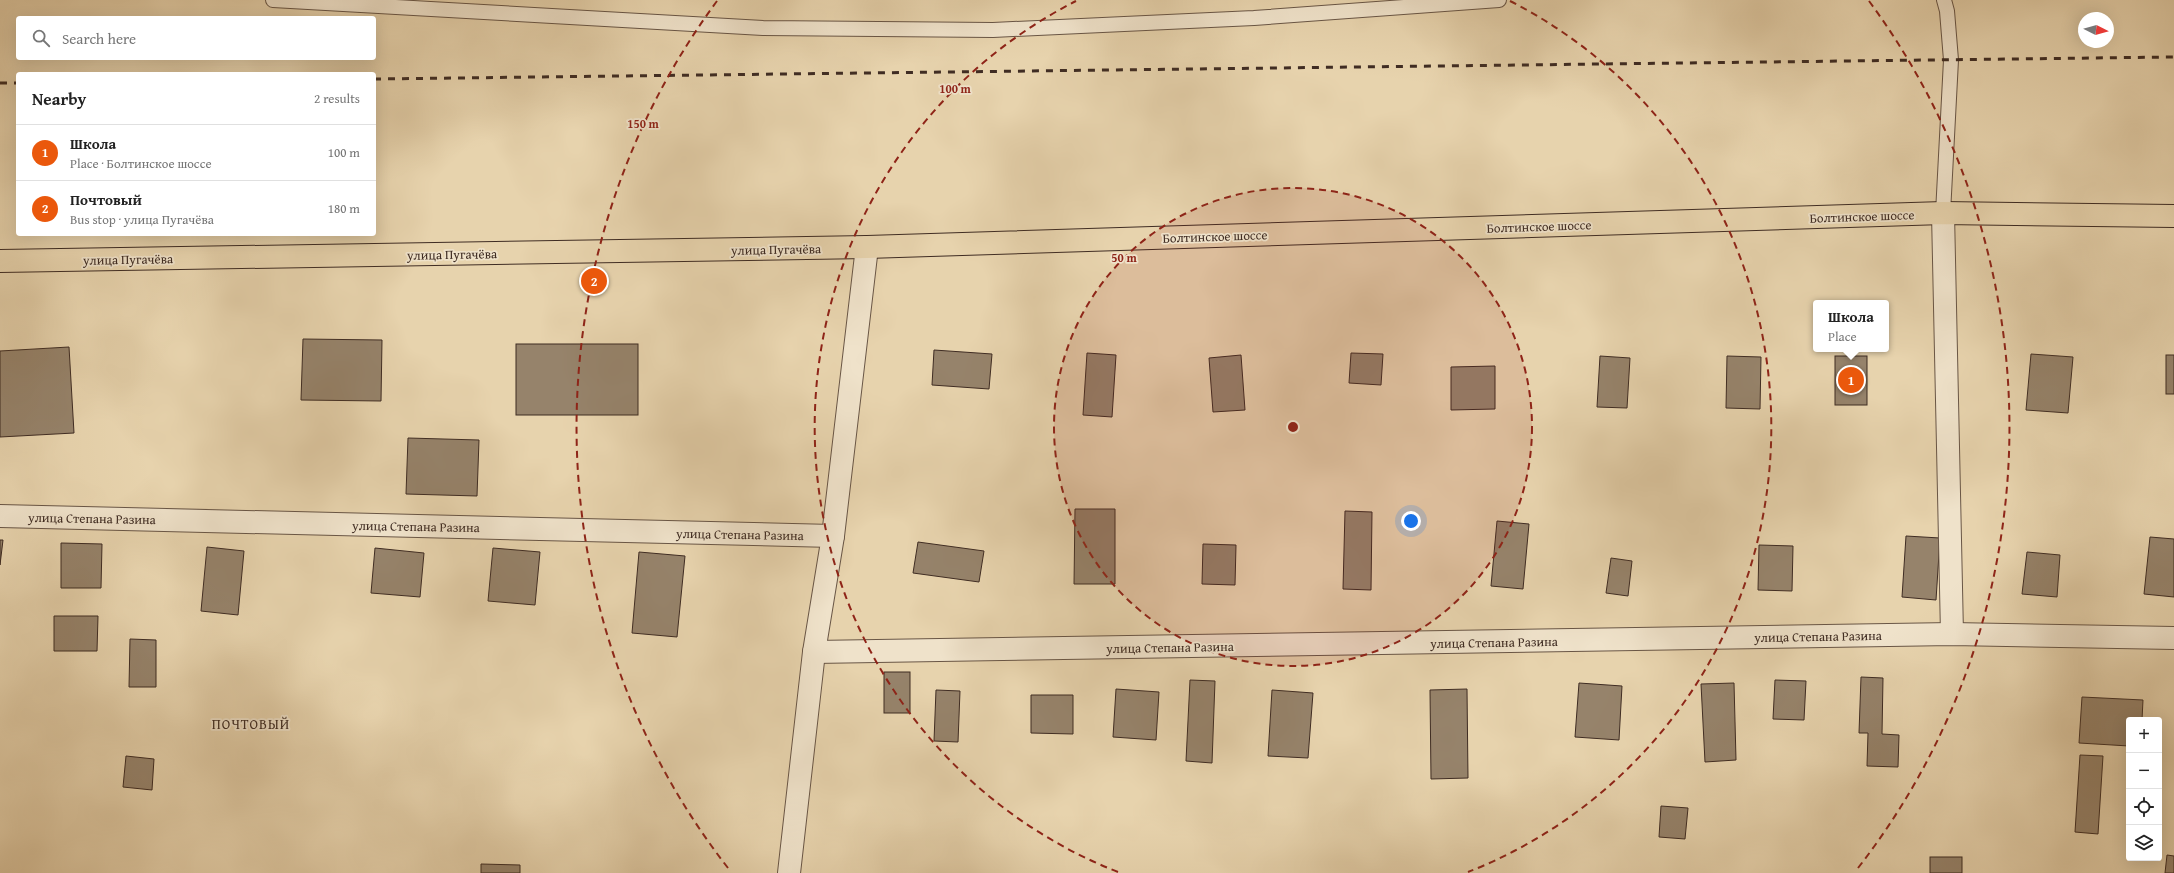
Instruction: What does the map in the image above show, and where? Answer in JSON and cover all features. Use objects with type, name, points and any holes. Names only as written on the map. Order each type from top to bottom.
[{"type":"main road","name":"Болтинское шоссе","points":[[903,246],[1943,213],[2174,216]]},
{"type":"main road","name":"улица Пугачёва","points":[[0,262],[867,248],[903,246]]},
{"type":"street","points":[[1943,213],[1952,634]]},
{"type":"street","points":[[789,873],[814,652],[832,536],[867,248]]},
{"type":"street","name":"улица Степана Разина","points":[[0,516],[832,536]]},
{"type":"street","name":"улица Степана Разина","points":[[814,652],[1952,634],[2174,638]]},
{"type":"lane","points":[[273,0],[763,28],[993,30],[1254,18],[1500,0]]},
{"type":"lane","points":[[1943,213],[1951,60],[1947,11],[1944,0]]},
{"type":"building","points":[[303,339],[382,340],[381,401],[301,400]]},
{"type":"building","points":[[516,344],[638,344],[638,415],[516,415]]},
{"type":"building","points":[[69,347],[74,433],[0,437],[0,351]]},
{"type":"building","points":[[934,350],[992,354],[989,389],[932,385]]},
{"type":"building","points":[[1087,353],[1116,355],[1112,417],[1083,415]]},
{"type":"building","points":[[1351,353],[1383,354],[1381,385],[1349,383]]},
{"type":"building","points":[[2031,354],[2073,357],[2068,413],[2026,410]]},
{"type":"building","points":[[1241,355],[1245,410],[1213,412],[1209,358]]},
{"type":"building","points":[[2166,355],[2174,355],[2174,394],[2166,394]]},
{"type":"building","points":[[1600,356],[1630,358],[1627,408],[1597,407]]},
{"type":"building","points":[[1727,356],[1761,357],[1760,409],[1726,408]]},
{"type":"building","points":[[1835,356],[1867,356],[1867,405],[1835,405]]},
{"type":"building","points":[[1495,366],[1495,409],[1451,410],[1451,367]]},
{"type":"building","points":[[408,438],[479,440],[477,496],[406,494]]},
{"type":"building","points":[[1075,509],[1115,509],[1115,584],[1074,584]]},
{"type":"building","points":[[1345,511],[1372,512],[1371,590],[1343,589]]},
{"type":"building","points":[[1497,521],[1529,524],[1523,589],[1491,586]]},
{"type":"building","points":[[1906,536],[1940,538],[1936,600],[1902,597]]},
{"type":"building","points":[[2150,537],[2174,539],[2174,597],[2144,594]]},
{"type":"building","points":[[0,540],[3,540],[0,565]]},
{"type":"building","points":[[918,542],[984,551],[979,582],[913,573]]},
{"type":"building","points":[[61,543],[102,544],[101,588],[61,588]]},
{"type":"building","points":[[1203,544],[1236,545],[1235,585],[1202,584]]},
{"type":"building","points":[[1759,545],[1793,546],[1792,591],[1758,590]]},
{"type":"building","points":[[207,547],[244,551],[238,615],[201,611]]},
{"type":"building","points":[[375,548],[424,553],[420,597],[371,593]]},
{"type":"building","points":[[493,548],[540,552],[535,605],[488,601]]},
{"type":"building","points":[[639,552],[685,556],[677,637],[632,633]]},
{"type":"building","points":[[2027,552],[2060,555],[2057,597],[2022,594]]},
{"type":"building","points":[[1611,558],[1632,561],[1628,596],[1606,593]]},
{"type":"building","points":[[54,616],[98,616],[97,651],[54,651]]},
{"type":"building","points":[[130,639],[156,640],[156,687],[129,687]]},
{"type":"building","points":[[884,672],[910,672],[910,713],[884,713]]},
{"type":"building","points":[[1861,677],[1883,678],[1882,734],[1899,735],[1898,767],[1867,766],[1868,733],[1859,733]]},
{"type":"building","points":[[1190,680],[1215,681],[1212,763],[1186,761]]},
{"type":"building","points":[[1775,680],[1806,681],[1804,720],[1773,719]]},
{"type":"building","points":[[1579,683],[1622,686],[1619,740],[1575,737]]},
{"type":"building","points":[[1734,683],[1736,760],[1705,762],[1701,684]]},
{"type":"building","points":[[1116,689],[1159,692],[1156,740],[1113,737]]},
{"type":"building","points":[[1467,689],[1468,778],[1431,779],[1430,690]]},
{"type":"building","points":[[936,690],[960,691],[958,742],[934,741]]},
{"type":"building","points":[[1272,690],[1313,693],[1308,758],[1268,756]]},
{"type":"building","points":[[1031,695],[1073,695],[1073,734],[1031,733]]},
{"type":"building","points":[[2082,697],[2143,700],[2142,717],[2126,717],[2126,746],[2079,743]]},
{"type":"building","points":[[2080,755],[2103,756],[2098,834],[2075,832]]},
{"type":"building","points":[[126,756],[154,759],[152,790],[123,787]]},
{"type":"building","points":[[1661,806],[1688,808],[1685,839],[1659,837]]},
{"type":"building","points":[[2167,855],[2174,856],[2174,873],[2165,873]]},
{"type":"building","points":[[1930,857],[1962,857],[1962,873],[1930,873]]},
{"type":"building","points":[[481,864],[520,865],[520,873],[481,873]]},
{"type":"railway","points":[[376,79],[2174,57]]},
{"type":"railway","points":[[0,83],[16,83]]},
{"type":"place","name":"Почтовый","points":[[594,281]]},
{"type":"place","name":"Школа","points":[[1851,380]]},
{"type":"district","name":"ПОЧТОВЫЙ","points":[[251,724]]}]
